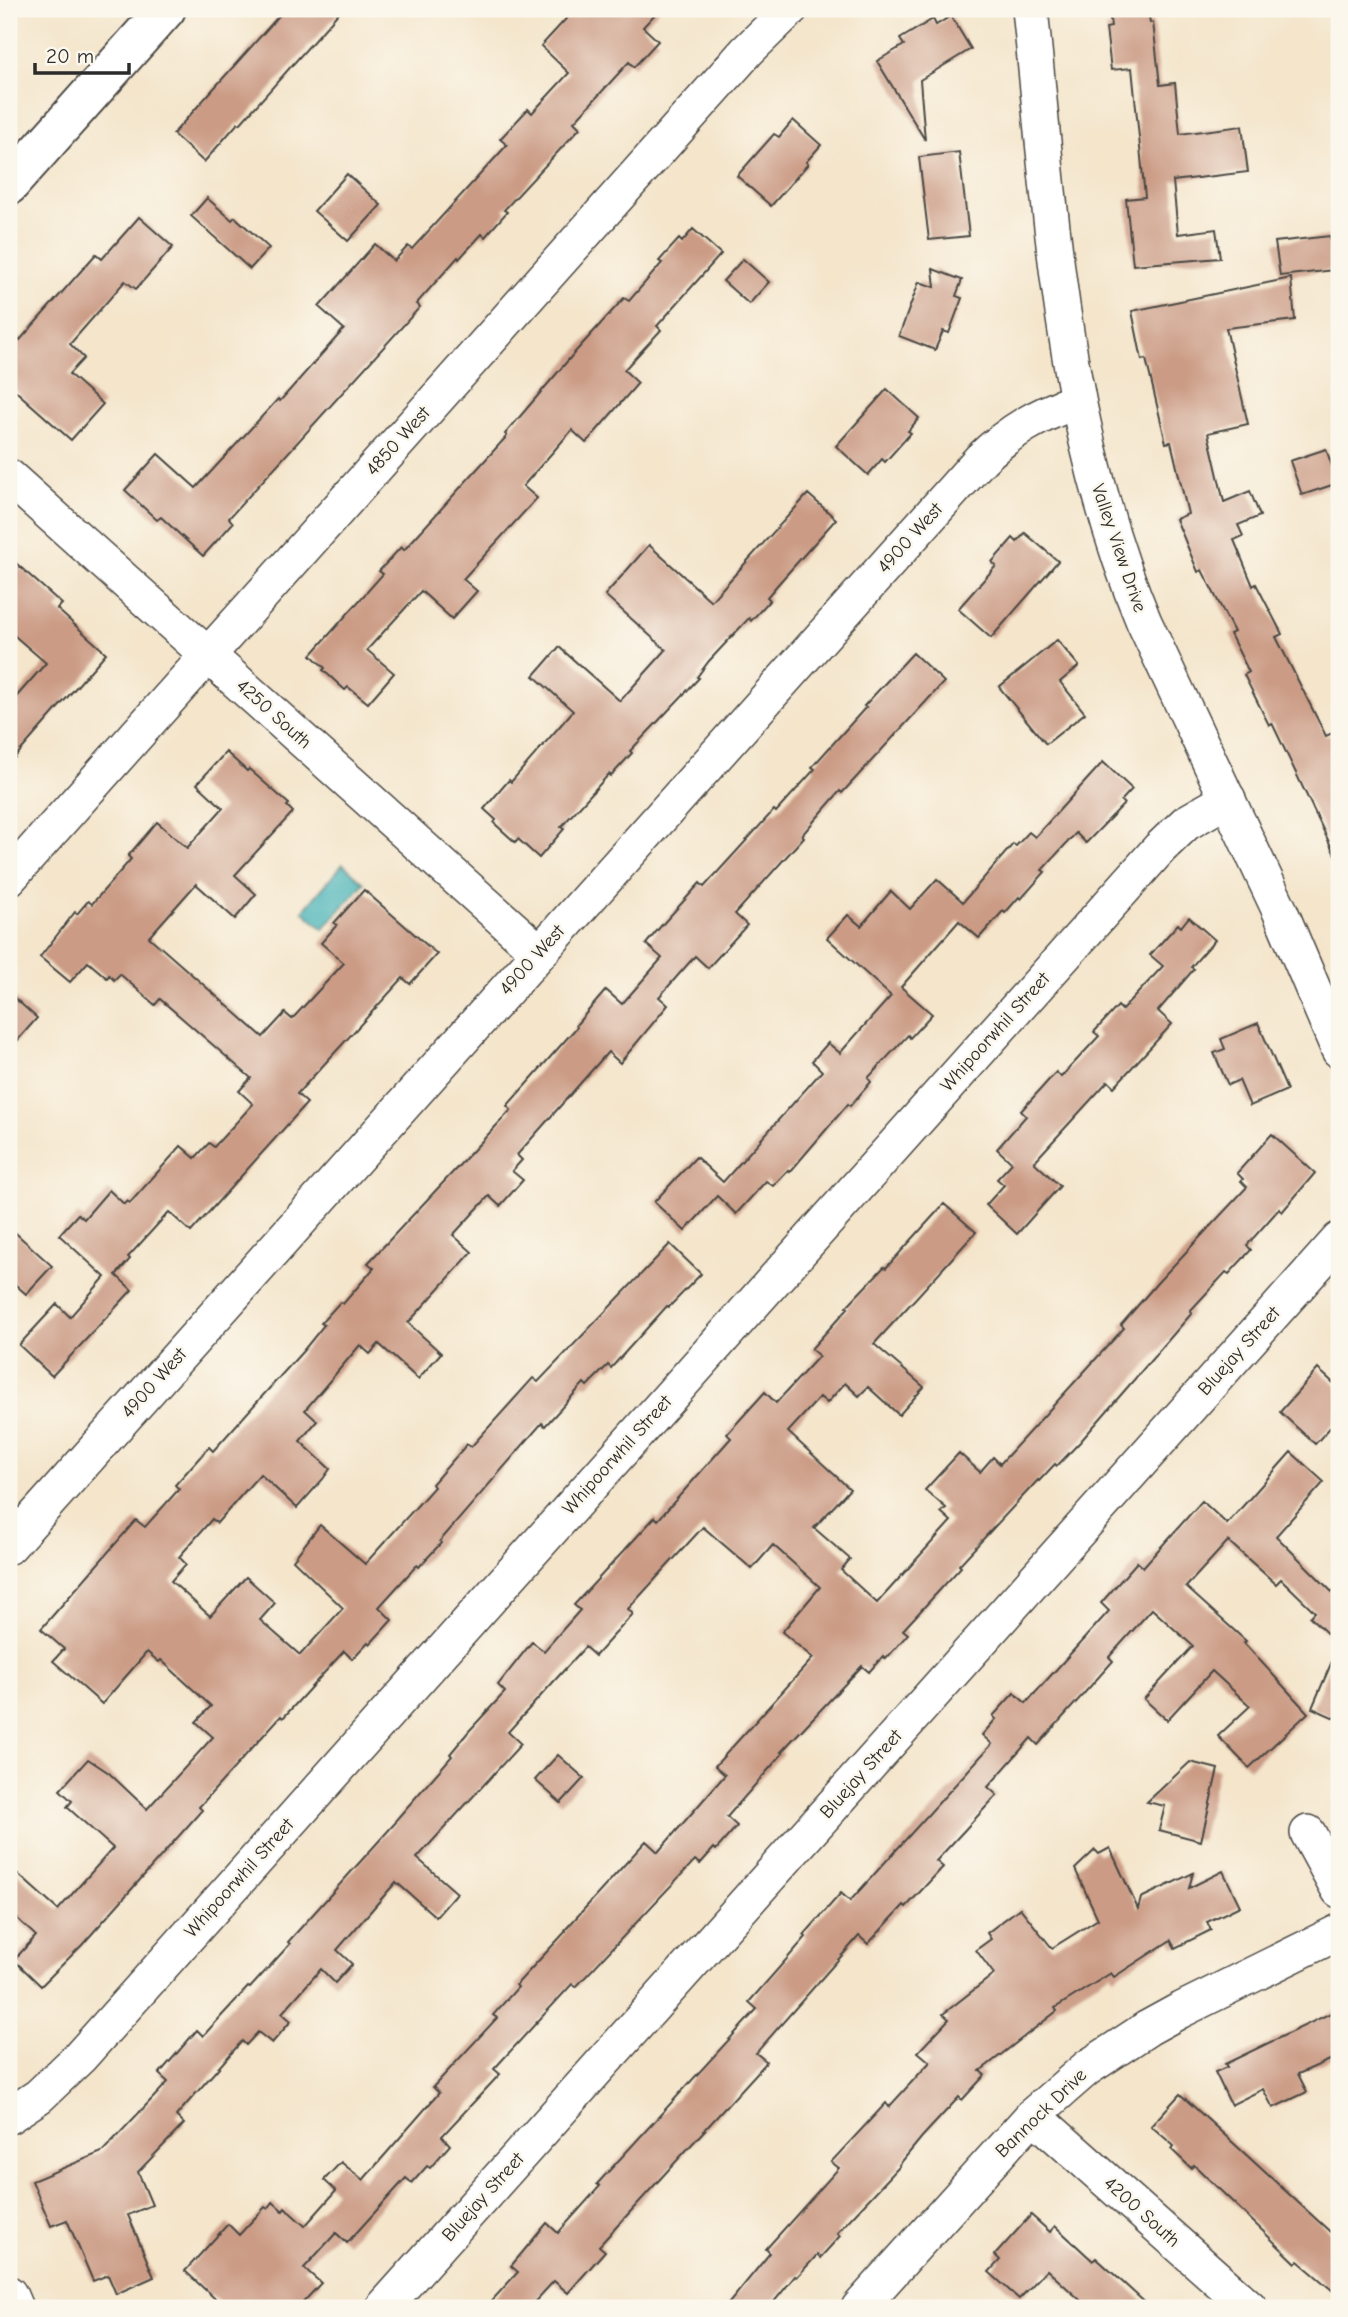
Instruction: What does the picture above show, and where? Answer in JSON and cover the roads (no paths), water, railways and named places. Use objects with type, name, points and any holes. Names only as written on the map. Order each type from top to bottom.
[{"type":"main road","points":[[9,185],[166,9]]},
{"type":"street","name":"4850 West","points":[[9,878],[747,51],[790,9]]},
{"type":"street","name":"Valley View Drive","points":[[1030,9],[1061,308],[1076,401],[1094,478],[1126,578],[1165,670],[1280,911],[1339,1050]]},
{"type":"street","name":"4900 West","points":[[9,1546],[981,459],[1018,427],[1076,401]]},
{"type":"street","name":"4250 South","points":[[9,477],[539,952]]},
{"type":"street","name":"Whipoorwhil Street","points":[[9,2116],[39,2096],[80,2057],[1160,848],[1186,823],[1228,799]]},
{"type":"street","name":"Bluejay Street","points":[[383,2308],[1339,1240]]},
{"type":"street","points":[[1308,1833],[1339,1889]]},
{"type":"street","name":"Bannock Drive","points":[[859,2308],[1033,2115],[1087,2068],[1148,2028],[1339,1932]]},
{"type":"street","name":"4200 South","points":[[1033,2115],[1250,2308]]},
{"type":"street","points":[[9,2294],[15,2308]]},
{"type":"water","points":[[343,864],[364,883],[323,929],[303,911]]}]
